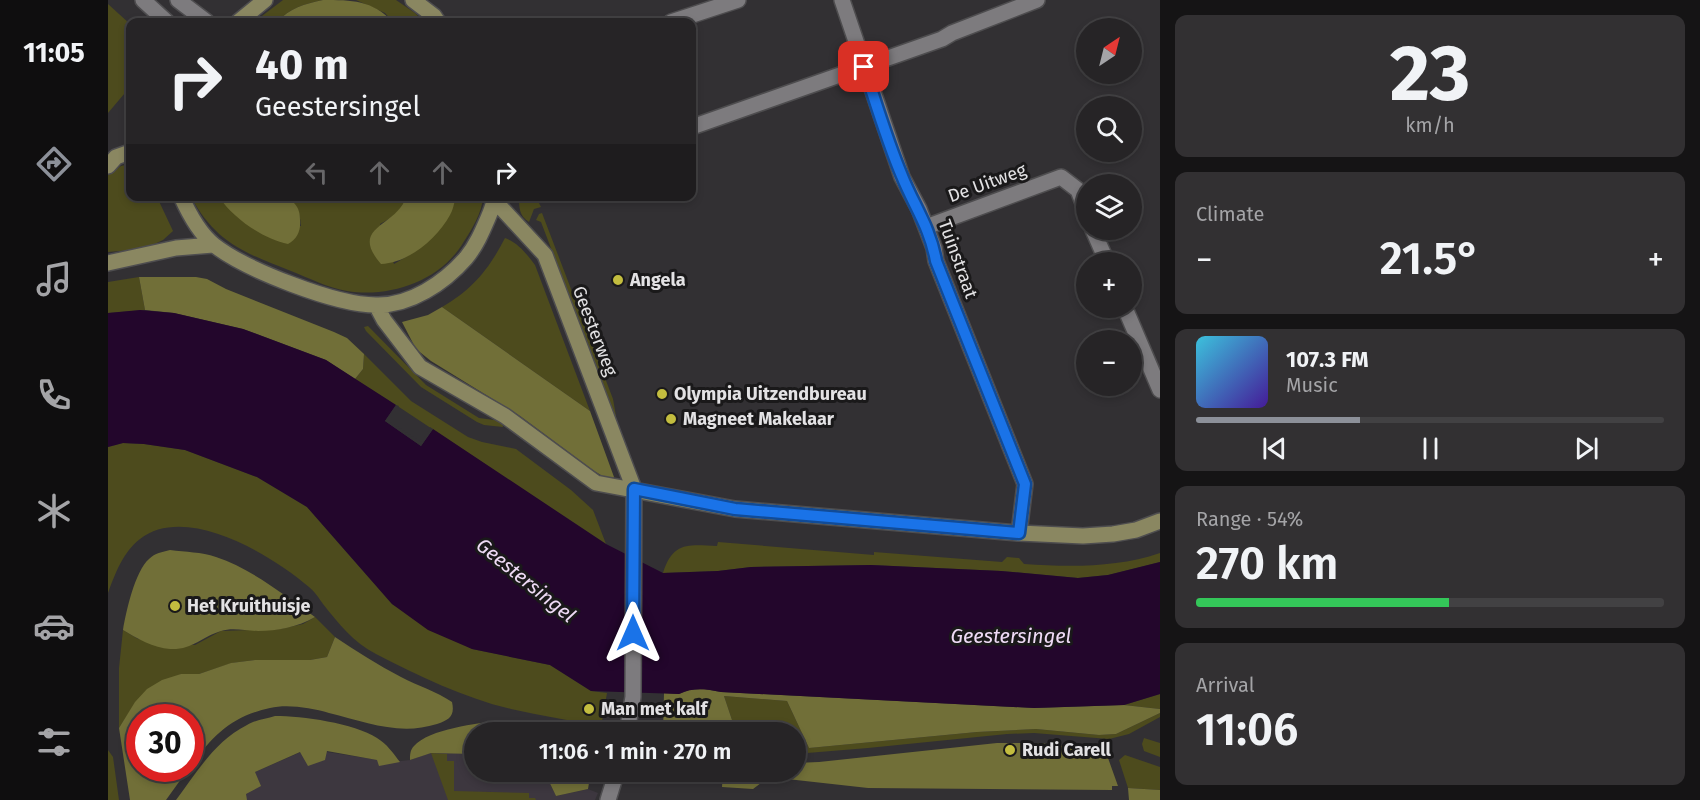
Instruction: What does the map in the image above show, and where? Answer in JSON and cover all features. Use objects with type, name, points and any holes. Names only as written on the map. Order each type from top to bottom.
[{"type":"main road","points":[[243,18],[265,0]]},
{"type":"main road","points":[[413,0],[435,18]]},
{"type":"main road","points":[[429,0],[436,18]]},
{"type":"main road","points":[[108,166],[116,158],[126,154]]},
{"type":"main road","points":[[183,201],[188,212],[213,244],[256,269],[345,302],[376,305],[401,302],[412,298],[423,293],[450,273],[467,257],[479,239],[494,201]]},
{"type":"main road","name":"Geesterweg","points":[[497,201],[545,255],[634,489]]},
{"type":"main road","points":[[108,263],[176,248],[213,244]]},
{"type":"main road","points":[[376,305],[384,320],[420,367],[505,416],[596,483],[735,509],[1019,533],[1083,536],[1113,534],[1136,530],[1160,521]]},
{"type":"street","points":[[142,0],[162,18]]},
{"type":"street","points":[[178,0],[202,18]]},
{"type":"street","points":[[683,18],[738,0]]},
{"type":"street","name":"Tuinstraat","points":[[842,0],[902,177],[926,226],[936,261],[1025,484],[1019,533]]},
{"type":"street","points":[[696,126],[942,39],[1037,0]]},
{"type":"street","name":"De Uitweg","points":[[926,226],[1061,177],[1076,188]]},
{"type":"street","points":[[1129,318],[1160,390]]},
{"type":"street","points":[[629,722],[633,697],[634,489]]},
{"type":"street","points":[[608,800],[613,782]]},
{"type":"shaded area","points":[[283,0],[323,0],[298,7],[281,18],[259,18]]},
{"type":"shaded area","points":[[323,0],[343,0],[361,3],[377,9],[388,18],[281,18],[298,7]]},
{"type":"shaded area","points":[[356,0],[396,0],[420,18],[389,18],[385,13]]},
{"type":"shaded area","points":[[108,4],[126,20],[126,92],[108,113]]},
{"type":"shaded area","points":[[126,165],[126,201],[159,201],[173,231],[163,240],[144,249],[108,252],[108,175]]},
{"type":"shaded area","points":[[194,201],[223,201],[255,229],[301,226],[297,208],[290,201],[404,201],[396,213],[380,224],[394,264],[424,244],[440,228],[447,219],[455,201],[482,201],[479,215],[470,232],[453,256],[441,268],[428,277],[397,289],[363,293],[340,290],[246,252],[221,236]]},
{"type":"shaded area","points":[[222,201],[291,201],[299,211],[298,234],[288,244],[269,238],[240,220]]},
{"type":"shaded area","points":[[404,201],[455,201],[450,215],[430,241],[401,259],[381,264],[372,251],[370,242],[372,234],[401,207]]},
{"type":"shaded area","points":[[519,201],[538,201],[541,207],[534,209],[529,222],[521,214]]},
{"type":"shaded area","points":[[542,213],[613,399],[616,416],[609,418],[606,411],[610,403],[541,222],[536,220]]},
{"type":"shaded area","points":[[505,238],[522,249],[535,265],[590,411],[442,307],[463,293],[479,277]]},
{"type":"shaded area","points":[[139,277],[145,310],[108,313],[108,282]]},
{"type":"shaded area","points":[[139,277],[207,279],[226,289],[347,338],[364,354],[363,369],[355,379],[326,360],[243,329],[174,313],[145,310]]},
{"type":"shaded area","points":[[442,307],[590,411],[614,477],[611,481],[520,416],[431,361],[416,349],[402,322],[428,315]]},
{"type":"shaded area","points":[[368,326],[426,385],[479,418],[502,421],[503,427],[477,422],[421,387],[366,331],[364,327]]},
{"type":"shaded area","points":[[364,354],[411,401],[468,437],[516,449],[571,490],[593,510],[606,544],[355,379],[363,369]]},
{"type":"shaded area","points":[[123,443],[185,450],[257,477],[307,507],[392,604],[472,649],[550,665],[591,691],[607,693],[602,722],[576,722],[493,704],[442,686],[392,662],[353,638],[313,590],[293,574],[251,548],[204,530],[181,527],[159,529],[140,539],[124,557],[108,593],[108,447]]},
{"type":"shaded area","points":[[718,542],[874,555],[874,552],[1002,562],[1007,557],[1019,558],[1024,564],[1058,566],[1109,564],[1160,553],[1160,562],[1108,575],[1078,578],[1001,571],[871,565],[751,567],[663,573],[677,550],[698,545],[717,546]]},
{"type":"shaded area","points":[[170,550],[205,554],[242,568],[315,617],[295,626],[280,629],[226,630],[178,649],[158,647],[145,642],[123,630],[129,603],[135,582],[144,565],[154,555]]},
{"type":"shaded area","points":[[315,617],[335,637],[327,657],[310,660],[255,660],[232,663],[199,674],[181,674],[135,704],[126,704],[126,717],[119,728],[119,668],[123,630],[138,639],[195,645],[221,631],[280,629],[303,624]]},
{"type":"shaded area","points":[[335,637],[392,672],[452,702],[453,710],[448,719],[442,722],[409,729],[369,724],[307,708],[284,706],[270,708],[245,716],[224,728],[204,749],[204,704],[134,704],[147,689],[162,680],[181,674],[199,674],[231,663],[255,660],[310,660],[327,657]]},
{"type":"shaded area","points":[[689,690],[1034,708],[1124,705],[1160,709],[1160,713],[1116,734],[1099,735],[1036,729],[977,732],[809,748],[806,742],[806,722],[797,722],[787,701],[724,696],[733,722],[663,722],[664,693],[679,694]]},
{"type":"shaded area","points":[[1160,694],[1160,709],[1124,705]]},
{"type":"shaded area","points":[[724,696],[787,701],[797,722],[733,722]]},
{"type":"shaded area","points":[[1160,713],[1160,717],[1129,734],[1109,739],[1034,733],[1007,734],[806,753],[806,742],[809,748],[977,732],[1036,729],[1099,735],[1116,734]]},
{"type":"shaded area","points":[[275,716],[299,717],[342,724],[381,740],[400,762],[379,766],[377,760],[327,751],[325,760],[308,766],[300,752],[255,772],[261,786],[246,794],[247,800],[176,800],[189,782],[204,782],[204,762],[216,748],[236,732],[257,721]]},
{"type":"shaded area","points":[[126,717],[126,774],[119,728]]},
{"type":"shaded area","points":[[464,726],[464,754],[431,753],[410,760],[410,753],[421,740]]},
{"type":"shaded area","points":[[1144,738],[1160,743],[1160,757],[1144,751],[1142,744]]},
{"type":"shaded area","points":[[997,743],[1040,743],[1101,751],[1108,758],[1118,786],[1112,786],[1112,790],[868,788],[806,781],[806,763]]},
{"type":"shaded area","points":[[108,750],[113,757],[119,800],[108,800]]},
{"type":"shaded area","points":[[301,752],[327,752],[392,762],[410,760],[432,752],[464,753],[464,782],[549,782],[556,796],[588,789],[598,793],[595,800],[236,800],[255,772]]},
{"type":"shaded area","points":[[431,753],[447,754],[447,761],[454,761],[454,791],[529,793],[529,798],[536,800],[448,800]]},
{"type":"shaded area","points":[[1125,755],[1160,767],[1160,790],[1128,788],[1119,760]]},
{"type":"shaded area","points":[[127,782],[179,782],[166,800],[130,800]]},
{"type":"shaded area","points":[[549,782],[589,782],[588,789],[556,796]]},
{"type":"shaded area","points":[[722,782],[762,782],[753,789],[722,787]]},
{"type":"shaded area","points":[[1128,788],[1160,790],[1160,800],[1129,800]]},
{"type":"water","name":"Geestersingel","points":[[140,310],[174,313],[243,329],[326,360],[396,405],[385,421],[421,446],[433,429],[606,544],[663,573],[751,567],[871,565],[1001,571],[1078,578],[1108,575],[1160,562],[1160,694],[1124,705],[1034,708],[721,692],[700,689],[679,694],[591,691],[550,665],[472,649],[428,630],[392,604],[307,507],[257,477],[185,450],[123,443],[108,447],[108,313]]},
{"type":"pier","points":[[396,405],[399,406],[389,421],[421,442],[430,427],[433,429],[421,446],[385,421]]},
{"type":"place","name":"Angela","points":[[618,280]]},
{"type":"place","name":"Olympia Uitzendbureau","points":[[662,394]]},
{"type":"place","name":"Magneet Makelaar","points":[[671,419]]},
{"type":"place","name":"Het Kruithuisje","points":[[175,606]]},
{"type":"place","name":"Man met kalf","points":[[589,709]]},
{"type":"place","name":"Rudi Carell","points":[[1010,750]]},
{"type":"route","points":[[633,633],[634,489],[735,509],[1019,533],[1025,484],[936,261],[934,248],[919,209],[902,177],[864,67]]}]
